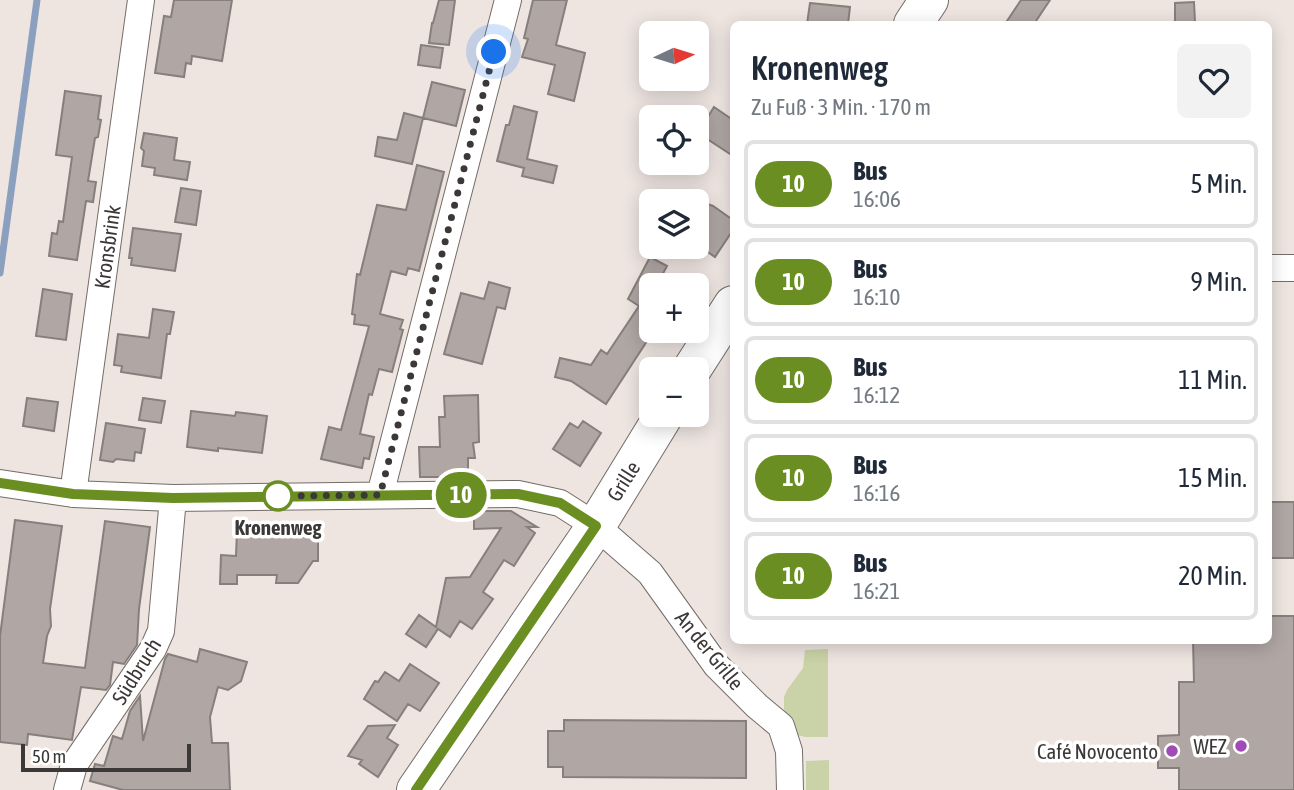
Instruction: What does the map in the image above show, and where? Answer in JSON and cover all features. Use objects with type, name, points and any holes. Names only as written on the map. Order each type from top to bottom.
[{"type":"main road","points":[[700,357],[730,311]]},
{"type":"main road","name":"Grille","points":[[416,790],[596,526],[657,427]]},
{"type":"street","name":"Kronsbrink","points":[[73,494],[141,0]]},
{"type":"street","points":[[380,495],[508,0]]},
{"type":"street","points":[[1272,268],[1294,268]]},
{"type":"street","points":[[0,483],[73,494],[173,498],[518,494],[560,503],[596,526]]},
{"type":"street","name":"Südbruch","points":[[66,790],[74,765],[153,649],[160,631],[173,498]]},
{"type":"street","name":"An der Grille","points":[[596,526],[650,573],[716,665],[780,726],[789,751],[790,790]]},
{"type":"green space","points":[[828,649],[828,737],[797,735],[784,710],[784,697],[803,668],[805,650]]},
{"type":"green space","points":[[829,760],[829,790],[806,790],[806,761]]},
{"type":"building","points":[[174,0],[232,0],[222,61],[192,56],[191,64],[186,63],[184,77],[155,73],[164,16],[171,17]]},
{"type":"building","points":[[439,0],[455,0],[449,45],[429,43]]},
{"type":"building","points":[[533,0],[567,0],[556,45],[585,53],[574,101],[548,94],[555,65],[522,57],[528,39],[524,38]]},
{"type":"building","points":[[1021,0],[1050,0],[1036,21],[1007,21]]},
{"type":"building","points":[[1194,2],[1195,21],[1175,21],[1175,3]]},
{"type":"building","points":[[810,3],[850,7],[848,21],[807,21]]},
{"type":"building","points":[[421,45],[443,48],[440,68],[418,65]]},
{"type":"building","points":[[432,82],[465,90],[456,126],[423,118]]},
{"type":"building","points":[[65,91],[101,96],[98,119],[101,120],[98,137],[95,138],[88,181],[96,182],[93,202],[86,201],[77,260],[49,256],[52,233],[57,234],[59,221],[63,222],[72,157],[56,155]]},
{"type":"building","points":[[514,106],[537,112],[527,159],[557,166],[553,183],[522,176],[524,168],[497,161]]},
{"type":"building","points":[[714,107],[730,118],[730,154],[709,140],[709,115]]},
{"type":"building","points":[[404,113],[423,118],[412,164],[375,156],[378,137],[397,140]]},
{"type":"building","points":[[144,133],[177,138],[174,160],[190,162],[187,180],[154,175],[155,168],[142,166]]},
{"type":"building","points":[[417,165],[444,172],[419,271],[408,268],[406,275],[391,271],[380,314],[403,320],[400,329],[403,330],[392,372],[379,369],[372,395],[369,394],[360,434],[374,437],[369,459],[364,458],[362,468],[321,459],[329,427],[341,430],[369,326],[354,324],[355,315],[352,314],[357,274],[360,275],[377,205],[406,210]]},
{"type":"building","points":[[181,188],[201,191],[196,225],[175,222]]},
{"type":"building","points":[[709,205],[730,218],[730,234],[715,257],[709,253]]},
{"type":"building","points":[[133,228],[181,234],[175,271],[131,265],[132,258],[129,258]]},
{"type":"building","points":[[649,259],[667,266],[663,273],[642,273]]},
{"type":"building","points":[[639,278],[639,306],[628,299]]},
{"type":"building","points":[[489,282],[510,288],[505,309],[497,307],[482,364],[444,354],[461,293],[484,299]]},
{"type":"building","points":[[43,289],[72,294],[66,340],[36,336]]},
{"type":"building","points":[[639,306],[639,343],[646,343],[606,404],[571,381],[555,377],[560,358],[591,365],[601,350],[607,354]]},
{"type":"building","points":[[153,309],[174,312],[170,334],[167,334],[161,378],[121,372],[122,366],[114,365],[118,334],[149,338]]},
{"type":"building","points":[[478,395],[479,442],[473,443],[475,458],[468,458],[468,471],[456,477],[420,477],[419,447],[440,447],[439,417],[445,417],[444,396]]},
{"type":"building","points":[[27,398],[58,402],[54,431],[23,426]]},
{"type":"building","points":[[143,398],[165,401],[161,423],[139,420]]},
{"type":"building","points":[[191,411],[235,416],[236,412],[267,416],[262,453],[187,447]]},
{"type":"building","points":[[583,421],[601,433],[580,466],[553,449],[570,423],[578,428]]},
{"type":"building","points":[[106,423],[145,429],[141,453],[135,452],[134,461],[100,460]]},
{"type":"building","points":[[1272,502],[1294,502],[1294,558],[1272,558]]},
{"type":"building","points":[[474,511],[511,511],[537,527],[527,527],[535,533],[514,566],[504,560],[483,592],[493,599],[472,629],[460,621],[450,637],[438,629],[426,647],[406,634],[419,615],[436,627],[446,578],[470,577],[501,528],[474,529]]},
{"type":"building","points":[[15,520],[62,526],[50,609],[51,626],[43,663],[85,668],[105,521],[150,527],[137,645],[124,664],[113,662],[110,685],[106,690],[81,687],[72,740],[28,734],[27,745],[0,742],[0,636]]},
{"type":"building","points":[[307,530],[307,536],[318,536],[318,561],[313,561],[298,583],[276,583],[277,575],[237,575],[237,584],[220,584],[221,555],[236,556],[237,531]]},
{"type":"building","points":[[1272,616],[1294,616],[1294,790],[1179,790],[1179,768],[1158,768],[1158,736],[1179,735],[1179,682],[1194,682],[1193,644],[1272,644]]},
{"type":"building","points":[[200,649],[247,662],[241,681],[228,690],[218,687],[210,717],[212,743],[228,743],[230,790],[123,790],[90,781],[95,764],[104,766],[113,736],[122,739],[130,711],[140,696],[143,741],[168,654],[197,662]]},
{"type":"building","points":[[410,664],[439,683],[420,711],[408,704],[397,721],[364,699],[375,681],[378,682],[385,672],[399,681]]},
{"type":"building","points":[[564,720],[746,721],[746,778],[563,777],[563,767],[548,767],[548,731],[564,731]]},
{"type":"building","points":[[395,725],[387,738],[398,745],[378,777],[359,764],[362,760],[348,756],[368,726]]},
{"type":"waterway","points":[[0,273],[37,0]]},
{"type":"bus line","name":"10","points":[[0,483],[73,494],[173,498],[518,494],[560,503],[596,526],[416,790]]},
{"type":"place","name":"Kronenweg","points":[[278,496]]},
{"type":"place","name":"WEZ","points":[[1241,746]]},
{"type":"place","name":"Café Novocento","points":[[1172,751]]},
{"type":"route","points":[[278,496],[380,495],[494,52]]}]
